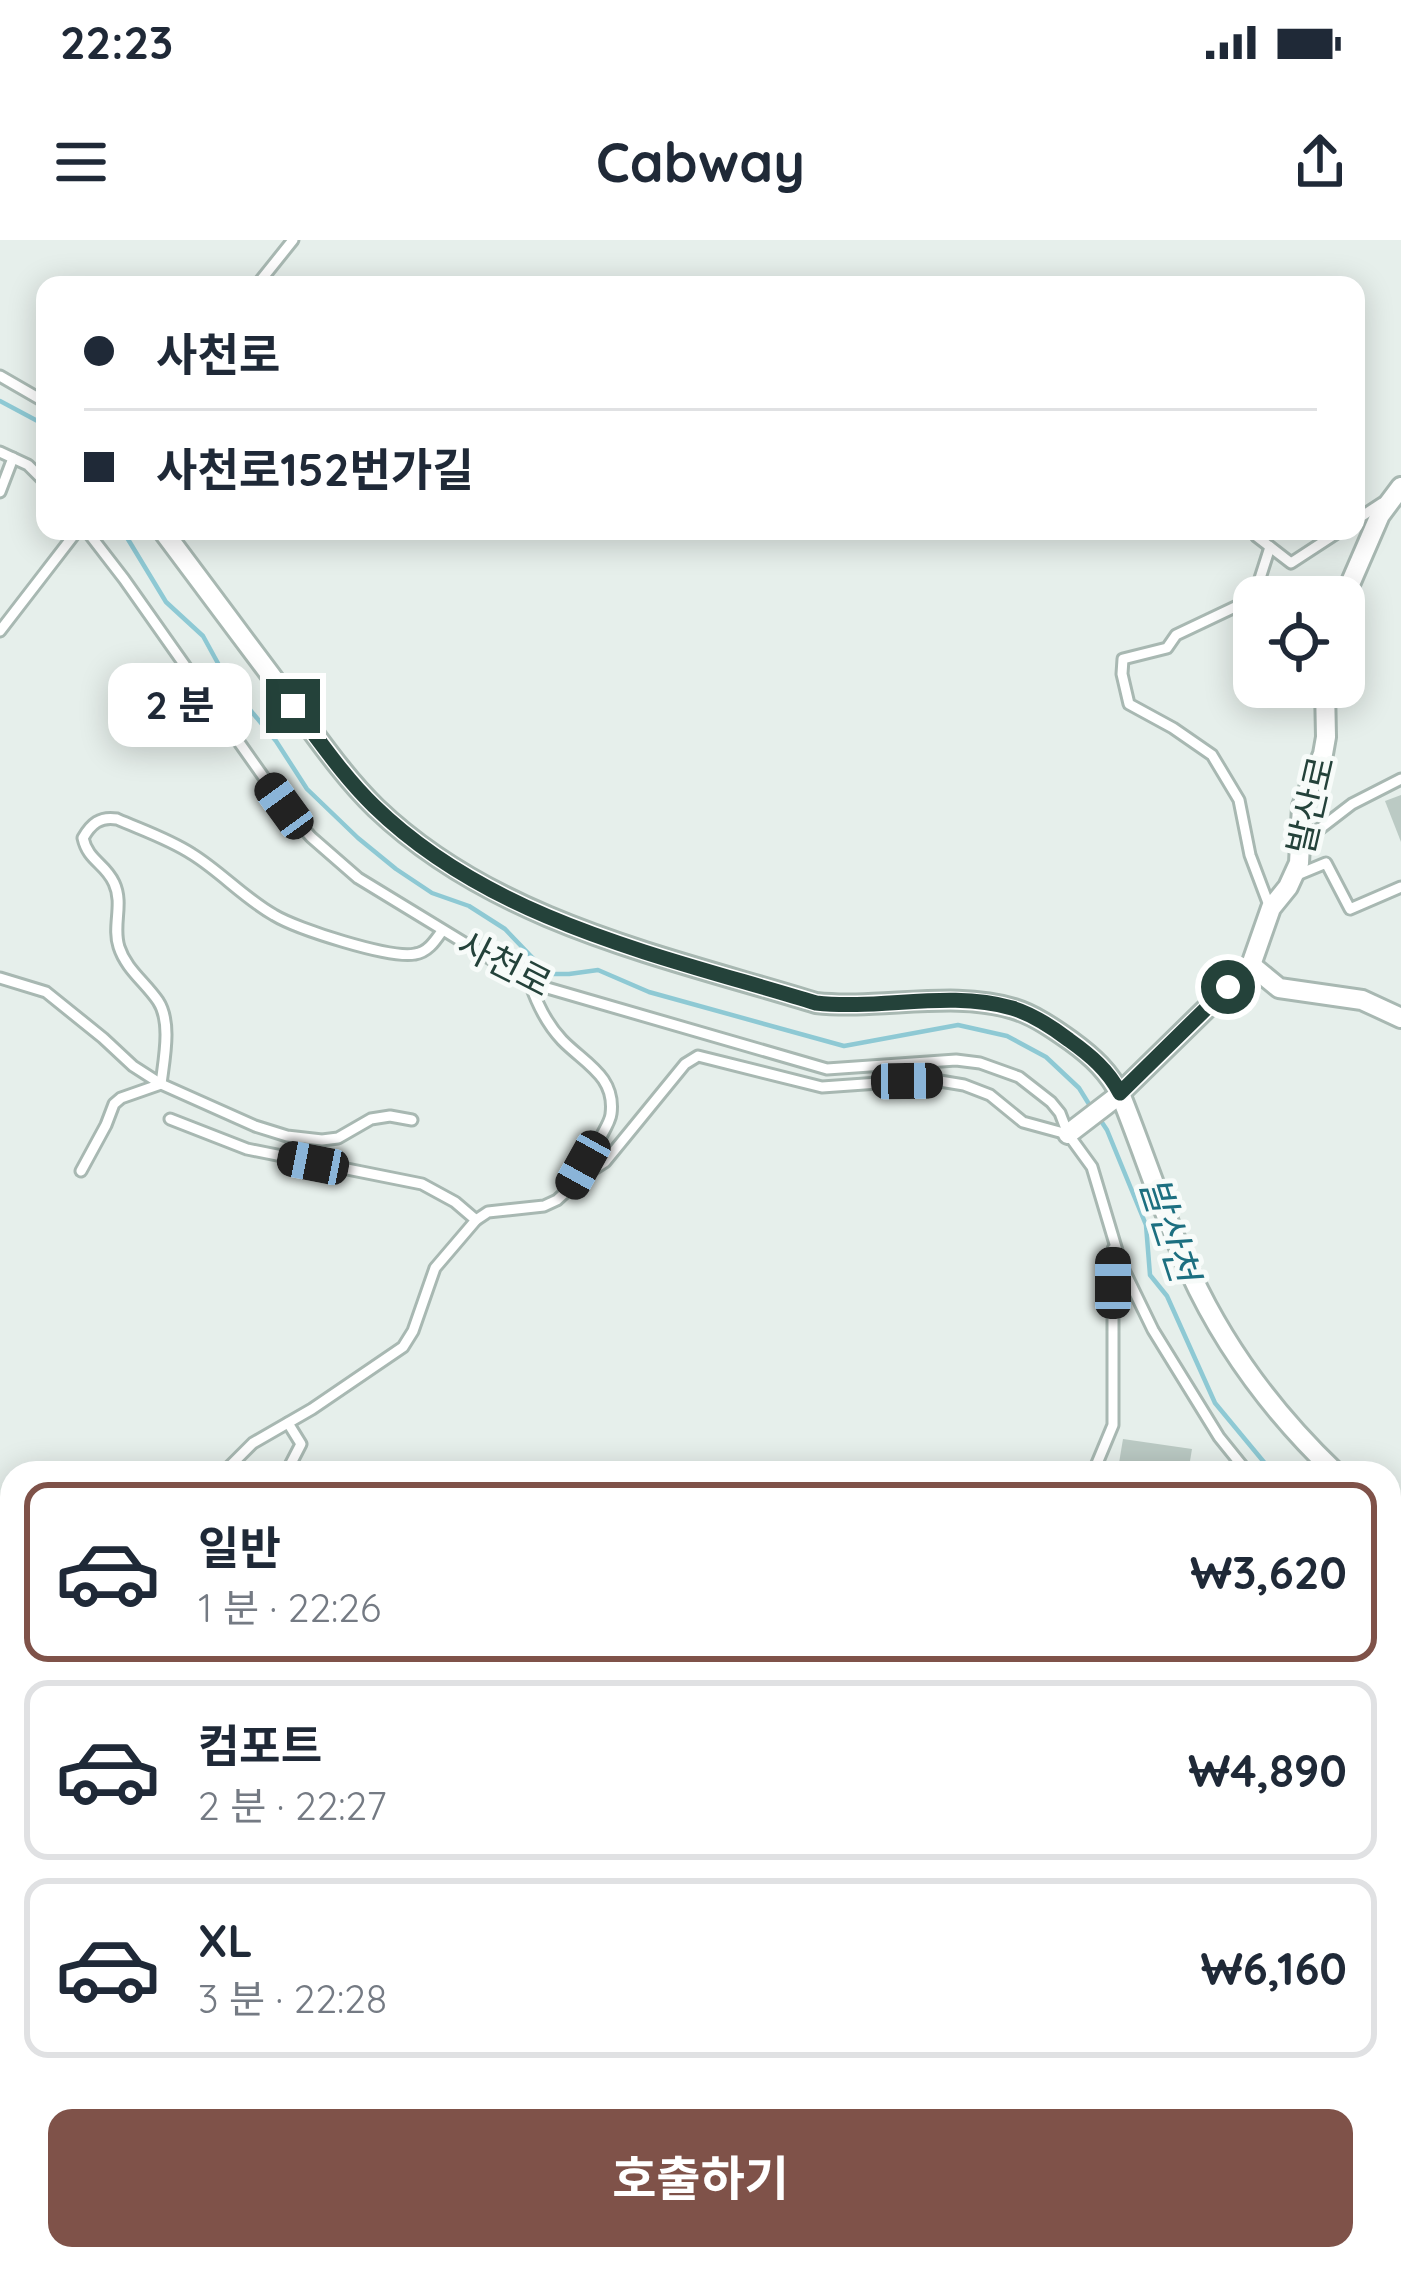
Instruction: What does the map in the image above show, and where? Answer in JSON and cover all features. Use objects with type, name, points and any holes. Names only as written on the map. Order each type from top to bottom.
[{"type":"street","points":[[1353,576],[1380,514],[1396,492]]},
{"type":"street","points":[[171,540],[345,776],[401,831],[440,860],[543,916],[581,931],[816,1003],[964,1000],[1013,1009],[1076,1045],[1111,1076],[1189,1270],[1229,1345],[1261,1391],[1325,1461]]},
{"type":"street","name":"발산로","points":[[1251,965],[1271,908],[1299,863],[1302,806],[1323,754],[1325,708]]},
{"type":"street","points":[[1072,1130],[1117,1095],[1251,965],[1279,988],[1362,1000],[1401,1018]]},
{"type":"lane","points":[[264,276],[293,240]]},
{"type":"lane","points":[[0,376],[36,396]]},
{"type":"lane","points":[[0,452],[36,473]]},
{"type":"lane","points":[[0,491],[13,458]]},
{"type":"lane","points":[[1365,514],[1396,492]]},
{"type":"lane","points":[[0,631],[69,540]]},
{"type":"lane","name":"사천로","points":[[94,540],[311,837],[358,878],[530,983],[827,1069],[956,1060],[980,1063],[1019,1077],[1051,1102],[1092,1167],[1120,1264],[1154,1330],[1238,1461]]},
{"type":"lane","points":[[1261,540],[1291,563],[1326,540]]},
{"type":"lane","points":[[1261,576],[1270,547]]},
{"type":"lane","points":[[1233,607],[1176,635],[1167,649],[1123,659],[1122,674],[1129,704],[1212,755],[1239,800],[1250,855],[1271,908]]},
{"type":"lane","points":[[1300,844],[1352,804],[1401,779]]},
{"type":"lane","points":[[161,1084],[165,1021],[161,1005],[123,959],[116,940],[120,906],[114,882],[86,853],[83,838],[89,826],[100,820],[117,819],[174,843],[270,914],[302,929],[411,955],[435,943],[442,931]]},
{"type":"lane","points":[[1292,877],[1326,863],[1350,909],[1401,887]]},
{"type":"lane","points":[[0,978],[46,992],[133,1066],[227,1116],[287,1136],[322,1140],[338,1138],[371,1119],[412,1120]]},
{"type":"lane","points":[[530,983],[537,1004],[561,1039],[601,1073],[608,1088],[612,1118],[570,1188]]},
{"type":"lane","points":[[236,1461],[254,1443],[403,1347],[435,1268],[476,1220],[488,1212],[544,1206],[557,1200],[605,1162],[685,1064],[698,1056],[822,1087],[934,1080],[964,1085],[990,1095],[1023,1122],[1072,1130]]},
{"type":"lane","points":[[81,1171],[114,1104],[161,1084]]},
{"type":"lane","points":[[170,1119],[247,1149],[422,1184],[476,1220]]},
{"type":"lane","points":[[1098,1461],[1114,1425],[1113,1236]]},
{"type":"lane","points":[[288,1423],[301,1444],[292,1461]]},
{"type":"building","points":[[1401,795],[1401,842],[1385,801]]},
{"type":"building","points":[[1123,1439],[1192,1449],[1190,1461],[1119,1461]]},
{"type":"waterway","name":"발산천","points":[[0,401],[36,420]]},
{"type":"waterway","name":"발산천","points":[[128,540],[166,602],[203,636],[231,687],[276,741],[307,789],[396,869],[432,893],[469,906],[505,929],[548,974],[598,970],[649,992],[844,1046],[958,1025],[1007,1036],[1046,1057],[1079,1088],[1092,1109]]},
{"type":"waterway","name":"발산천","points":[[1099,1118],[1146,1225],[1150,1275],[1167,1296],[1215,1403],[1263,1461]]},
{"type":"route","points":[[293,706],[345,776],[401,831],[440,860],[543,916],[581,931],[816,1003],[964,1000],[1013,1009],[1055,1030],[1094,1059],[1120,1093],[1228,987]]}]
